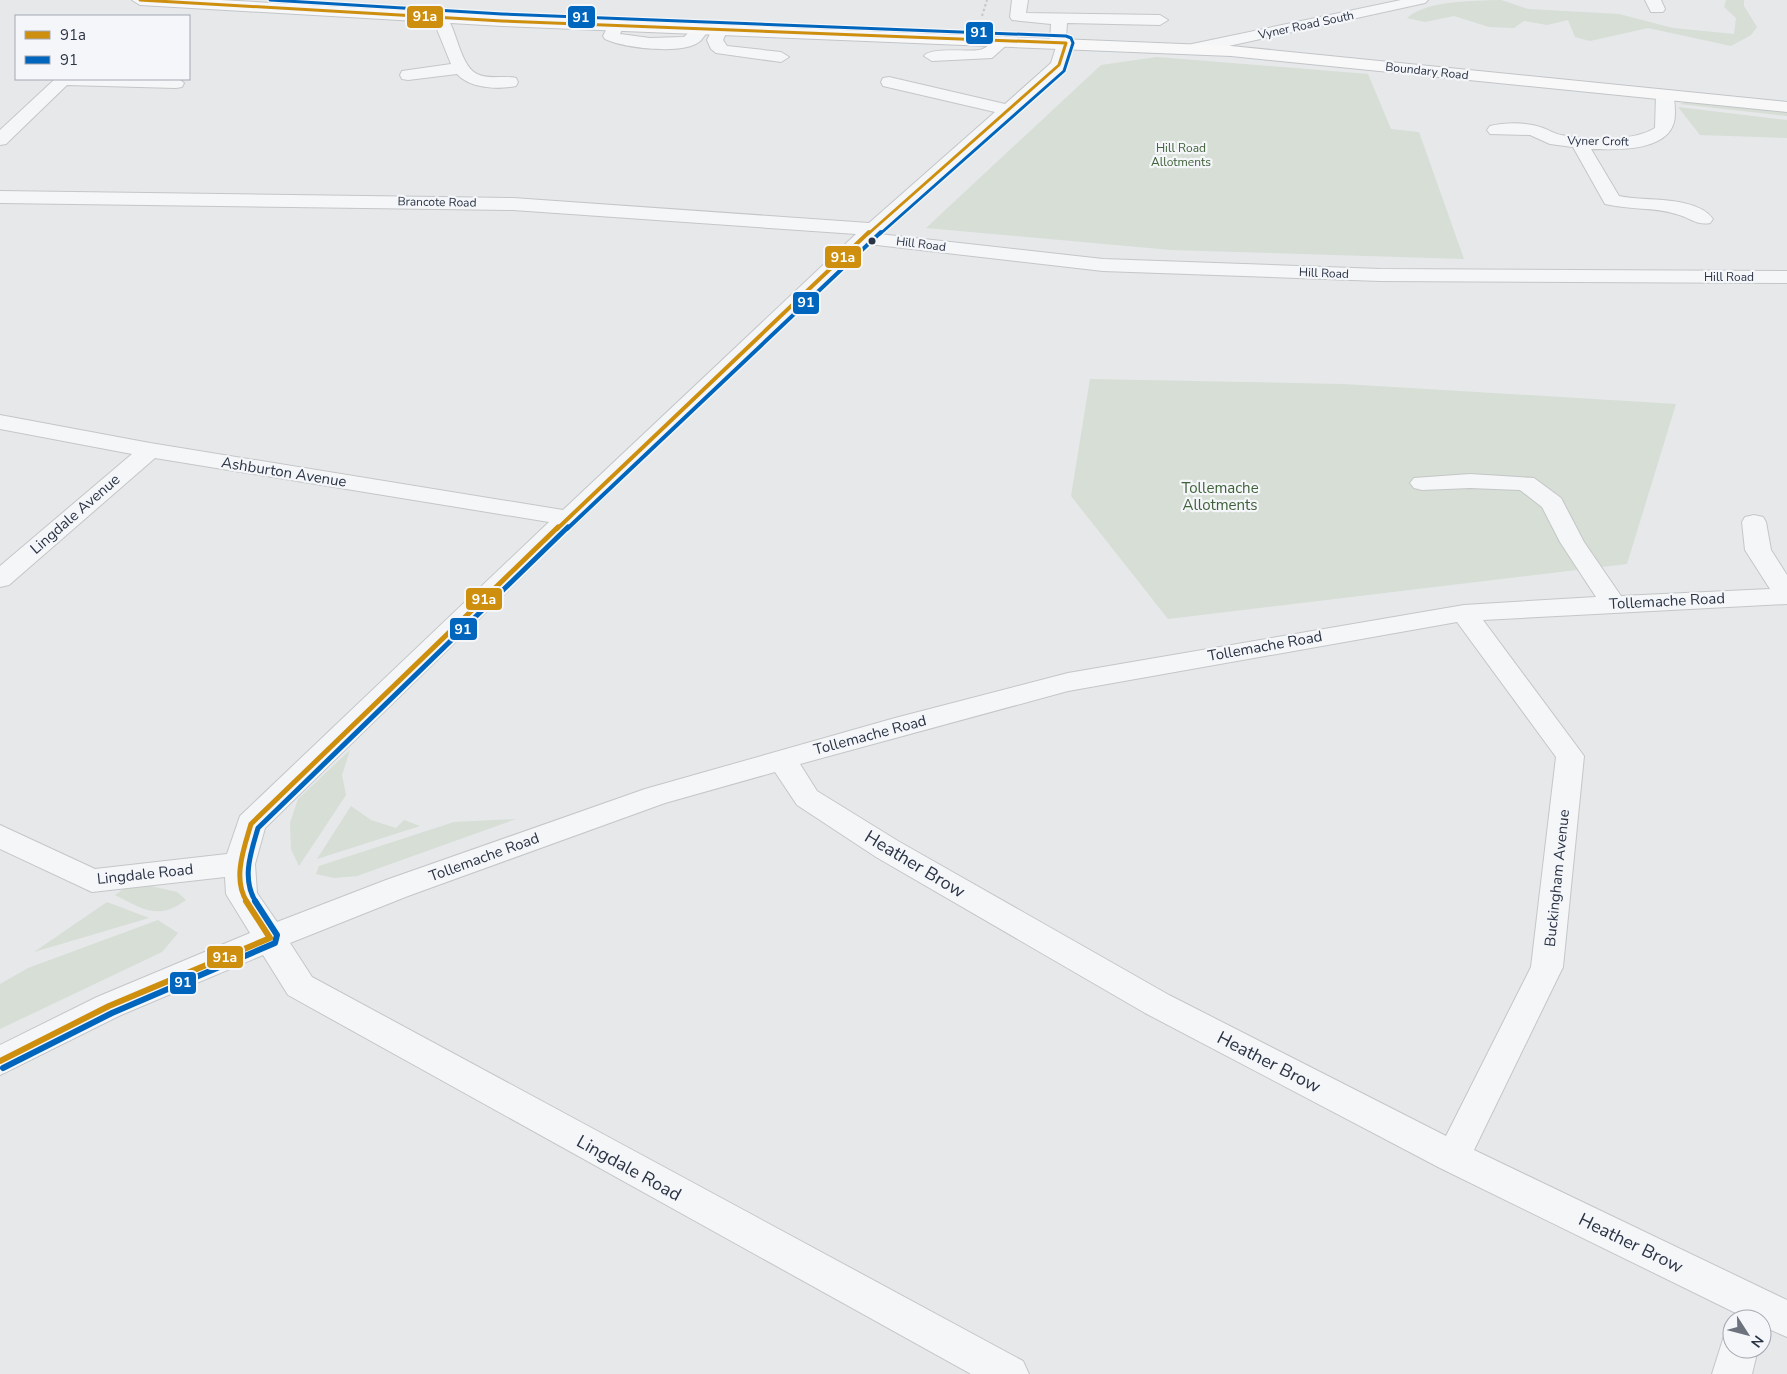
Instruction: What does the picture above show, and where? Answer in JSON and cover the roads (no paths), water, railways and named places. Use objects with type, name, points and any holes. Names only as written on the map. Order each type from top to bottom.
[{"type":"main road","points":[[140,0],[299,4],[440,17],[616,25]]},
{"type":"main road","name":"Boundary Road","points":[[701,29],[1192,49],[1787,107]]},
{"type":"street","points":[[1020,0],[1018,17],[1059,20],[1160,20]]},
{"type":"street","name":"Vyner Road South","points":[[1192,49],[1420,0]]},
{"type":"street","points":[[440,17],[443,34],[467,75],[476,78],[510,82]]},
{"type":"street","name":"Lingdale Road","points":[[1009,1374],[300,986],[242,894],[240,864],[251,824],[568,518],[868,233],[1059,65],[1062,43],[1059,20]]},
{"type":"street","points":[[616,25],[611,36],[627,42],[686,41],[696,37],[701,29]]},
{"type":"street","points":[[720,30],[715,40],[717,46],[722,50],[781,57]]},
{"type":"street","points":[[932,56],[986,54],[1003,41]]},
{"type":"street","points":[[408,75],[462,68]]},
{"type":"street","points":[[0,140],[63,80],[176,83]]},
{"type":"street","points":[[889,82],[1008,110]]},
{"type":"street","name":"Vyner Croft","points":[[1496,130],[1528,130],[1556,140],[1636,142],[1661,132],[1664,127],[1665,94]]},
{"type":"street","points":[[1578,141],[1612,200],[1671,205],[1687,210],[1703,219]]},
{"type":"street","name":"Brancote Road","points":[[0,197],[514,204],[868,233]]},
{"type":"street","name":"Hill Road","points":[[868,233],[1103,265],[1380,275],[1787,277]]},
{"type":"street","name":"Ashburton Avenue","points":[[0,422],[150,450],[568,518]]},
{"type":"street","name":"Lingdale Avenue","points":[[0,578],[150,450]]},
{"type":"street","points":[[1422,483],[1470,481],[1526,483],[1552,503],[1572,542],[1614,604]]},
{"type":"street","points":[[1754,522],[1758,550],[1787,596]]},
{"type":"street","name":"Tollemache Road","points":[[0,1061],[109,1006],[270,938],[397,888],[655,796],[781,759],[1068,682],[1276,644],[1464,613],[1787,596]]},
{"type":"street","name":"Buckingham Avenue","points":[[1453,1157],[1547,967],[1570,756],[1464,613]]},
{"type":"street","name":"Heather Brow","points":[[781,759],[807,798],[887,849],[1157,1004],[1746,1309]]},
{"type":"street","name":"Lingdale Road","points":[[0,836],[92,880],[240,864]]},
{"type":"street","name":"Heather Brow","points":[[1772,1315],[1787,1319]]},
{"type":"street","points":[[1732,1374],[1736,1359]]},
{"type":"park label","name":"Hill Road Allotments","points":[[1181,155]]},
{"type":"park label","name":"Tollemache Allotments","points":[[1220,496]]}]
